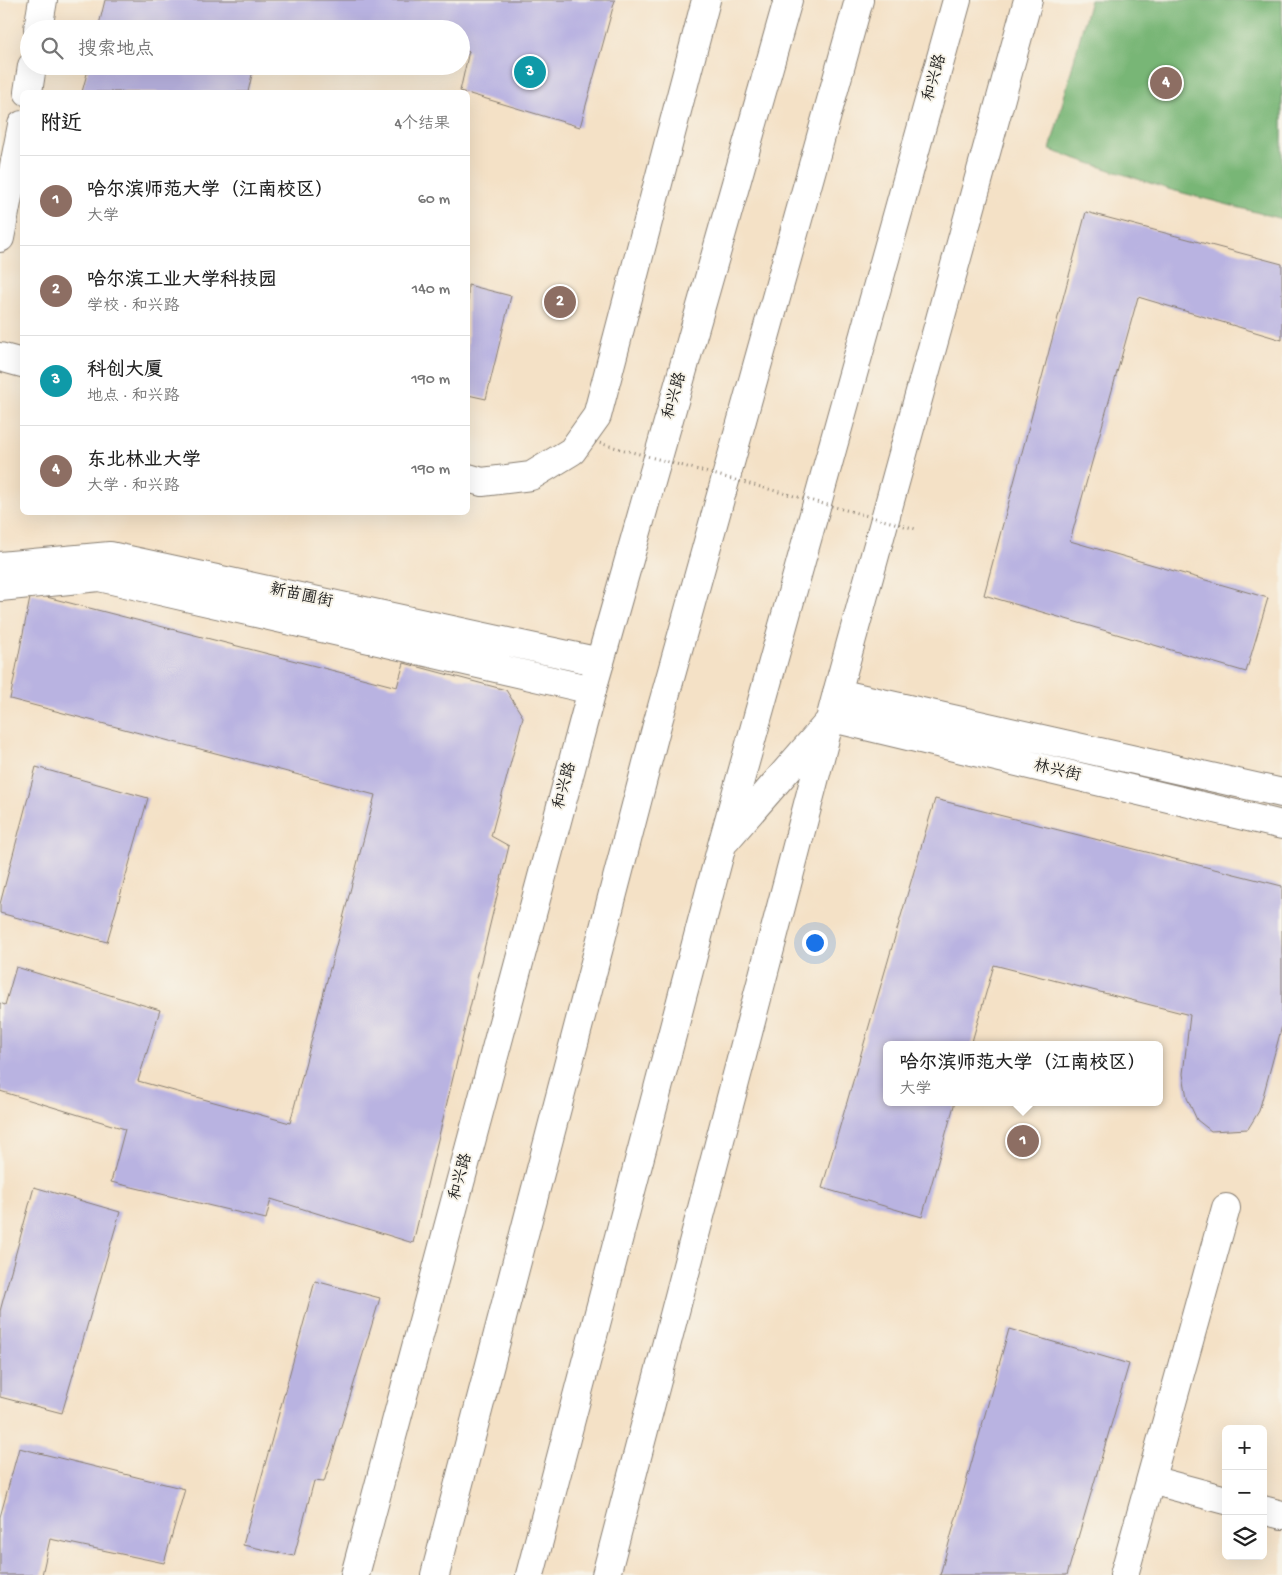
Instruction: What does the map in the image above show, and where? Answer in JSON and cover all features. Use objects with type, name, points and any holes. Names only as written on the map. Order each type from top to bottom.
[{"type":"main road","points":[[40,20],[43,0]]},
{"type":"main road","points":[[470,479],[482,482],[531,476],[572,451],[597,416],[706,0]]},
{"type":"main road","name":"和兴路","points":[[355,1575],[592,690],[788,0]]},
{"type":"main road","points":[[435,1575],[657,725],[859,0]]},
{"type":"main road","points":[[606,1575],[835,706],[1028,0]]},
{"type":"main road","name":"和兴路","points":[[530,1575],[722,845],[958,5]]},
{"type":"main road","points":[[28,90],[31,75]]},
{"type":"main road","points":[[0,238],[20,135]]},
{"type":"main road","points":[[0,357],[20,362]]},
{"type":"main road","name":"新苗圃街","points":[[0,566],[110,556],[600,662]]},
{"type":"main road","name":"新苗圃街","points":[[0,587],[99,577],[592,690]]},
{"type":"main road","points":[[722,845],[835,706]]},
{"type":"main road","name":"林兴街","points":[[835,706],[1282,793]]},
{"type":"main road","name":"林兴街","points":[[835,706],[1282,825]]},
{"type":"main road","points":[[1124,1575],[1226,1208]]},
{"type":"main road","points":[[1151,1480],[1222,1499]]},
{"type":"main road","points":[[1267,1511],[1282,1515]]},
{"type":"path","points":[[595,442],[916,528]]},
{"type":"green space","points":[[1090,0],[1282,0],[1282,219],[1168,189],[1050,150]]},
{"type":"building","points":[[105,0],[615,0],[580,127],[470,94],[470,90],[460,90],[464,75],[470,75],[470,20],[100,20]]},
{"type":"building","points":[[87,75],[252,75],[248,90],[83,90]]},
{"type":"building","points":[[1086,212],[1282,264],[1282,340],[1138,297],[1070,541],[1268,598],[1246,672],[984,595]]},
{"type":"building","points":[[470,286],[511,296],[486,399],[470,395]]},
{"type":"building","points":[[31,593],[397,687],[404,663],[506,690],[523,717],[491,836],[509,846],[413,1243],[271,1199],[266,1219],[111,1182],[125,1129],[0,1091],[0,1003],[5,1005],[16,967],[160,1010],[138,1081],[290,1123],[375,795],[10,699]]},
{"type":"building","points":[[36,767],[148,798],[107,942],[0,913],[0,904]]},
{"type":"building","points":[[935,799],[1282,886],[1282,1026],[1259,1111],[1248,1129],[1211,1131],[1197,1120],[1187,1098],[1183,1074],[1190,1015],[994,965],[972,1041],[883,1041],[883,1106],[954,1106],[922,1217],[822,1188]]},
{"type":"building","points":[[34,1187],[120,1212],[62,1413],[0,1397],[0,1311]]},
{"type":"building","points":[[315,1281],[380,1298],[324,1482],[314,1481],[294,1556],[243,1545]]},
{"type":"building","points":[[1009,1329],[1129,1364],[1067,1575],[940,1575]]},
{"type":"building","points":[[19,1448],[185,1489],[164,1563],[50,1539],[42,1575],[0,1575],[0,1517]]},
{"type":"place","name":"科创大厦","points":[[530,72]]},
{"type":"place","name":"东北林业大学","points":[[1166,83]]},
{"type":"place","name":"哈尔滨工业大学科技园","points":[[560,302]]},
{"type":"place","name":"哈尔滨师范大学（江南校区）","points":[[1023,1141]]}]
